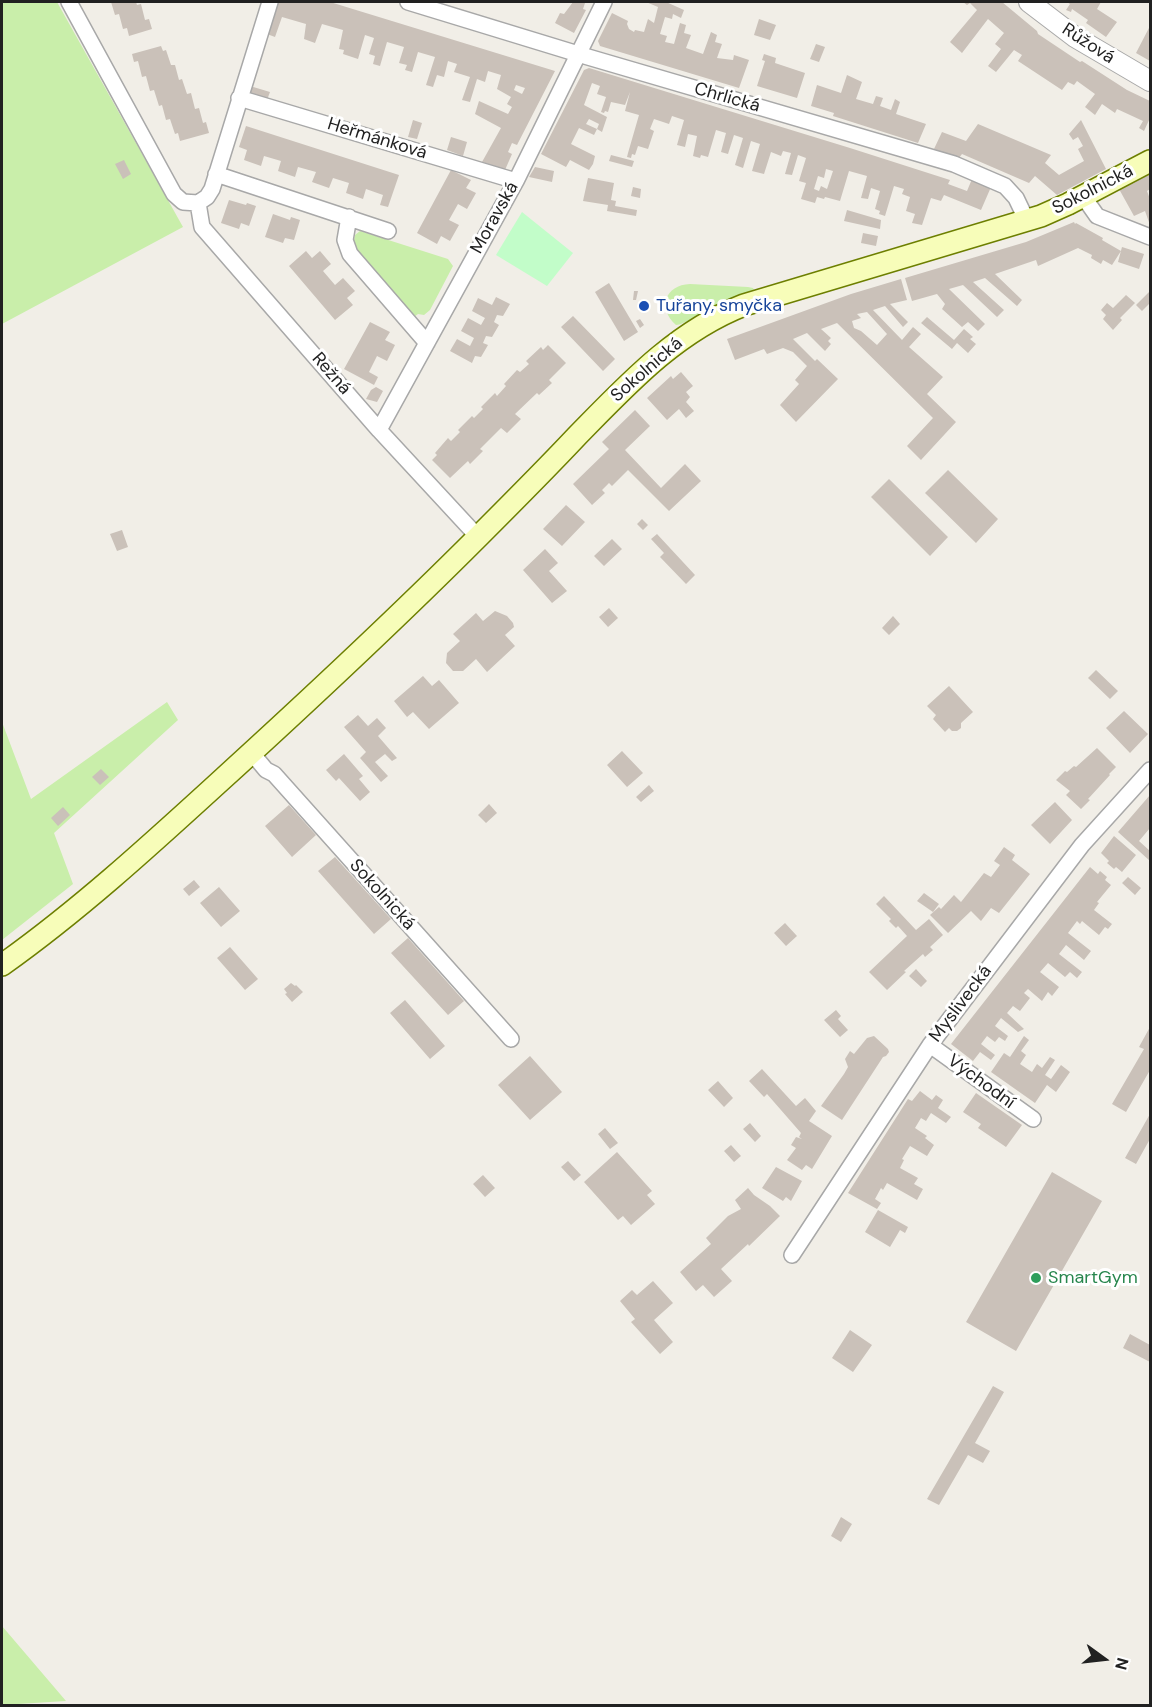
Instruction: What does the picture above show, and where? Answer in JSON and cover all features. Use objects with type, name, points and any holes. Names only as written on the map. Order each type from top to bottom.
[{"type":"main road","name":"Sokolnická","points":[[2,965],[48,932],[144,850],[252,752],[477,537],[639,373],[676,343],[709,321],[759,300],[1028,221],[1055,210],[1150,161]]},
{"type":"street","points":[[69,2],[174,194],[183,202],[198,203],[207,197],[216,174],[270,2]]},
{"type":"street","name":"Chrlická","points":[[408,2],[954,164],[1005,186],[1016,198],[1028,221]]},
{"type":"street","name":"Moravská","points":[[379,430],[516,181],[604,2]]},
{"type":"street","name":"Růžová","points":[[1029,2],[1083,43],[1150,81]]},
{"type":"street","name":"Heřmánková","points":[[239,98],[516,181]]},
{"type":"street","points":[[216,174],[388,231]]},
{"type":"street","points":[[1083,196],[1098,216],[1150,237]]},
{"type":"street","name":"Režná","points":[[198,203],[202,227],[379,430],[477,537]]},
{"type":"street","points":[[349,217],[345,240],[350,254],[427,343]]},
{"type":"street","name":"Sokolnická","points":[[252,752],[511,1039]]},
{"type":"street","name":"Myslivecká","points":[[792,1255],[930,1045],[1082,845],[1150,770]]},
{"type":"street","name":"Východní","points":[[930,1045],[1033,1119]]},
{"type":"green space","points":[[2,2],[57,2],[183,227],[2,324]]},
{"type":"green space","points":[[522,212],[573,253],[547,286],[496,255]]},
{"type":"green space","points":[[360,231],[448,259],[453,266],[430,310],[424,315],[418,314],[414,317],[359,253],[353,244],[355,235]]},
{"type":"green space","points":[[690,284],[748,287],[754,290],[676,325],[667,312],[666,298],[675,288]]},
{"type":"green space","points":[[167,702],[178,720],[54,833],[73,884],[2,940],[2,722],[31,799]]},
{"type":"green space","points":[[2,1626],[66,1701],[2,1705]]},
{"type":"building","points":[[111,2],[141,4],[145,20],[149,19],[152,29],[129,36],[127,28],[123,29],[119,14],[115,15]]},
{"type":"building","points":[[278,2],[330,2],[555,71],[517,145],[512,143],[508,152],[512,154],[505,170],[482,162],[501,128],[475,114],[479,101],[508,114],[512,107],[507,104],[511,97],[497,89],[501,75],[488,71],[485,82],[477,79],[470,102],[462,100],[470,77],[454,72],[457,64],[448,61],[444,77],[437,75],[433,87],[426,85],[435,57],[418,52],[412,72],[405,70],[407,65],[399,63],[404,47],[387,42],[380,66],[373,64],[375,56],[369,54],[374,38],[365,35],[358,59],[343,54],[344,50],[339,49],[343,30],[322,24],[315,43],[304,39],[306,24],[282,17],[275,37],[267,34]],"holes":[[[516,85],[525,88],[522,94],[514,90]]]},
{"type":"building","points":[[573,2],[585,3],[583,9],[586,10],[574,33],[555,23],[560,13],[564,14]]},
{"type":"building","points":[[646,2],[666,2],[684,10],[681,18],[673,14],[672,19],[665,17],[660,34],[667,36],[665,42],[674,44],[680,23],[686,25],[684,33],[691,35],[686,48],[703,54],[711,32],[717,35],[715,42],[722,44],[717,58],[733,60],[734,55],[749,60],[739,88],[600,46],[598,41],[612,13],[628,21],[629,29],[634,32],[635,30],[644,32],[648,19],[654,23],[658,7]]},
{"type":"building","points":[[963,2],[1002,2],[1038,34],[1080,62],[1082,61],[1127,90],[1150,101],[1150,118],[1144,131],[1139,128],[1143,121],[1117,109],[1115,113],[1102,104],[1095,115],[1085,107],[1095,94],[1077,81],[1074,85],[1068,82],[1062,90],[1018,61],[1022,55],[1014,50],[996,72],[988,66],[1001,49],[995,44],[1004,33],[988,19],[962,53],[950,42],[977,10],[970,3],[967,5]]},
{"type":"building","points":[[1067,2],[1101,2],[1097,9],[1117,22],[1106,37],[1086,23],[1088,20],[1072,9],[1071,12],[1066,10],[1070,4]]},
{"type":"building","points":[[759,19],[776,25],[770,40],[754,35]]},
{"type":"building","points":[[1150,26],[1150,61],[1136,53]]},
{"type":"building","points":[[816,44],[825,47],[819,62],[810,59]]},
{"type":"building","points":[[161,46],[163,51],[166,50],[171,65],[175,65],[179,80],[182,79],[187,94],[191,93],[195,109],[199,108],[203,123],[206,122],[209,133],[180,141],[170,119],[166,120],[162,105],[159,106],[154,90],[150,91],[146,76],[142,77],[138,61],[134,62],[132,54]]},
{"type":"building","points":[[764,54],[776,58],[775,63],[805,73],[797,98],[757,86],[765,61],[762,60]]},
{"type":"building","points":[[589,68],[850,148],[950,180],[948,184],[967,191],[972,179],[991,187],[981,210],[944,195],[941,201],[931,198],[922,225],[912,223],[915,214],[906,211],[910,197],[902,194],[904,189],[894,186],[885,216],[879,214],[880,211],[875,209],[880,191],[871,188],[868,199],[861,198],[867,176],[849,171],[840,201],[817,197],[815,203],[801,199],[806,183],[799,181],[806,158],[798,155],[792,175],[785,174],[791,153],[783,151],[781,156],[771,152],[764,174],[752,171],[760,144],[751,141],[743,168],[735,165],[743,138],[734,135],[728,154],[721,152],[726,133],[716,130],[708,157],[693,156],[697,136],[688,134],[685,147],[677,145],[684,120],[672,116],[669,124],[654,119],[650,129],[654,131],[648,149],[638,146],[635,155],[632,154],[631,158],[627,157],[639,115],[625,111],[630,92],[625,105],[611,102],[608,112],[604,113],[601,112],[606,97],[597,94],[600,86],[592,83],[584,105],[607,117],[602,132],[597,129],[594,135],[579,128],[571,144],[595,156],[593,164],[589,170],[570,160],[566,167],[541,154],[584,70]],"holes":[[[589,119],[599,124],[597,129],[586,124]],[[826,169],[833,171],[827,189],[821,186],[819,191],[814,189],[818,176],[824,178]]]},
{"type":"building","points":[[847,75],[862,82],[856,99],[873,104],[876,96],[883,98],[880,106],[891,110],[895,99],[900,102],[896,114],[926,124],[918,143],[833,116],[834,113],[811,106],[817,85],[841,93]]},
{"type":"building","points":[[250,86],[270,92],[267,100],[247,95]]},
{"type":"building","points":[[413,120],[422,123],[417,139],[408,137]]},
{"type":"building","points":[[1081,120],[1106,169],[1057,195],[1035,176],[1029,183],[962,154],[959,158],[934,149],[942,132],[966,141],[978,124],[1051,155],[1045,163],[1059,175],[1084,161],[1078,149],[1083,146],[1078,137],[1073,140],[1069,134]]},
{"type":"building","points":[[246,126],[399,175],[388,207],[380,205],[383,195],[366,189],[363,199],[346,193],[349,183],[333,178],[329,188],[312,182],[316,172],[298,167],[295,177],[278,171],[281,161],[264,156],[261,166],[244,160],[247,150],[239,147]]},
{"type":"building","points":[[451,137],[467,142],[463,156],[447,150]]},
{"type":"building","points":[[611,155],[634,161],[632,167],[609,161]]},
{"type":"building","points":[[124,160],[131,174],[123,179],[115,164]]},
{"type":"building","points":[[535,167],[554,171],[552,182],[529,177]]},
{"type":"building","points":[[451,170],[471,180],[466,188],[476,193],[467,209],[458,204],[449,220],[459,225],[450,241],[441,236],[437,244],[417,233]]},
{"type":"building","points":[[1150,174],[1150,189],[1147,191],[1150,199],[1150,225],[1145,211],[1134,216],[1119,189]]},
{"type":"building","points":[[588,178],[614,183],[611,200],[616,201],[615,206],[637,210],[636,216],[607,211],[608,205],[583,201]]},
{"type":"building","points":[[633,187],[641,189],[640,198],[631,196]]},
{"type":"building","points":[[229,200],[256,206],[249,226],[241,223],[239,229],[221,223]]},
{"type":"building","points":[[847,210],[881,220],[880,229],[844,221]]},
{"type":"building","points":[[273,214],[290,220],[291,217],[300,220],[294,240],[285,238],[283,243],[265,237]]},
{"type":"building","points":[[1074,222],[1121,251],[1112,265],[1103,260],[1101,264],[1091,258],[1092,255],[1078,248],[1038,266],[1036,260],[995,274],[1022,300],[1017,306],[985,278],[973,282],[1004,310],[997,317],[963,285],[949,289],[985,324],[978,331],[968,322],[962,327],[942,309],[945,304],[937,294],[912,301],[905,278],[1026,242]]},
{"type":"building","points":[[863,233],[878,236],[876,246],[861,243]]},
{"type":"building","points":[[1122,247],[1144,254],[1139,269],[1118,262]]},
{"type":"building","points":[[306,251],[312,258],[320,251],[331,264],[323,271],[335,285],[343,278],[355,291],[347,298],[353,305],[335,320],[289,266]]},
{"type":"building","points":[[901,279],[907,300],[890,304],[908,322],[903,327],[885,306],[873,310],[902,340],[913,327],[921,334],[909,347],[943,377],[927,394],[956,422],[921,460],[907,446],[933,418],[837,323],[821,329],[831,338],[828,341],[831,344],[825,351],[807,333],[793,339],[815,361],[817,359],[838,379],[796,422],[780,405],[799,384],[795,380],[807,366],[793,352],[783,348],[767,354],[764,349],[735,360],[727,339],[851,294]],"holes":[[[867,312],[887,334],[877,345],[854,328],[852,321],[861,318],[857,314]]]},
{"type":"building","points":[[609,283],[638,332],[624,341],[595,292]]},
{"type":"building","points":[[634,291],[638,291],[636,300],[633,300]]},
{"type":"building","points":[[1150,291],[1150,303],[1142,311],[1136,305]]},
{"type":"building","points":[[1126,295],[1135,303],[1120,318],[1122,320],[1113,330],[1103,319],[1106,315],[1101,310],[1107,303],[1113,308]]},
{"type":"building","points":[[496,297],[510,304],[503,316],[497,315],[494,322],[499,325],[492,337],[486,336],[483,343],[488,345],[481,357],[475,356],[472,363],[450,351],[457,339],[470,346],[474,338],[461,331],[468,318],[481,325],[485,318],[472,311],[478,298],[492,305]]},
{"type":"building","points":[[573,316],[615,359],[603,371],[561,327]]},
{"type":"building","points":[[927,317],[954,340],[964,329],[973,337],[970,339],[976,344],[968,353],[957,343],[952,349],[921,323]]},
{"type":"building","points":[[640,319],[644,325],[640,328],[636,321]]},
{"type":"building","points":[[370,322],[390,332],[385,340],[395,345],[387,361],[377,356],[369,372],[378,377],[374,385],[344,369]]},
{"type":"building","points":[[548,345],[566,363],[549,380],[552,383],[539,395],[537,393],[515,414],[521,419],[507,433],[501,428],[480,449],[483,451],[470,464],[468,461],[450,478],[432,460],[437,455],[435,453],[448,438],[451,441],[460,432],[458,430],[472,416],[474,418],[483,409],[481,407],[495,393],[497,396],[517,370],[520,372],[529,364],[526,361],[541,347],[543,350]]},
{"type":"building","points":[[681,372],[693,386],[686,392],[690,397],[686,402],[694,411],[686,418],[679,409],[667,420],[647,398],[671,376],[673,379]]},
{"type":"building","points":[[376,387],[383,391],[377,402],[366,399],[371,390]]},
{"type":"building","points":[[635,410],[650,426],[625,450],[661,488],[685,464],[701,481],[669,511],[628,470],[612,486],[609,483],[602,490],[605,493],[592,505],[573,484],[609,449],[602,442]]},
{"type":"building","points":[[948,470],[998,519],[976,543],[925,493]]},
{"type":"building","points":[[889,479],[948,537],[930,556],[871,497]]},
{"type":"building","points":[[566,505],[585,522],[562,546],[543,529]]},
{"type":"building","points":[[642,519],[648,525],[643,530],[637,524]]},
{"type":"building","points":[[122,530],[128,547],[117,551],[110,534]]},
{"type":"building","points":[[657,534],[695,575],[686,584],[660,557],[664,553],[651,539]]},
{"type":"building","points":[[612,539],[622,549],[604,566],[594,556]]},
{"type":"building","points":[[545,549],[558,563],[549,571],[567,591],[552,603],[523,570]]},
{"type":"building","points":[[609,608],[618,618],[608,627],[599,617]]},
{"type":"building","points":[[495,611],[507,616],[513,623],[514,627],[505,635],[515,646],[487,672],[476,659],[463,671],[453,671],[446,663],[447,653],[460,641],[453,634],[476,613],[483,621]]},
{"type":"building","points":[[893,616],[900,624],[889,635],[882,628]]},
{"type":"building","points":[[1096,670],[1118,691],[1110,699],[1088,678]]},
{"type":"building","points":[[423,676],[432,686],[439,680],[459,703],[429,729],[413,712],[407,717],[394,701]]},
{"type":"building","points":[[949,686],[973,712],[961,723],[961,728],[957,731],[949,728],[945,732],[933,719],[936,715],[927,706]]},
{"type":"building","points":[[1124,711],[1148,734],[1130,753],[1106,728]]},
{"type":"building","points":[[358,715],[368,726],[377,718],[386,728],[378,736],[397,758],[392,761],[385,754],[375,762],[388,776],[381,782],[360,758],[366,752],[344,727]]},
{"type":"building","points":[[1097,748],[1116,767],[1081,809],[1066,795],[1070,791],[1056,780],[1065,771],[1076,767]]},
{"type":"building","points":[[622,751],[643,773],[627,787],[607,765]]},
{"type":"building","points":[[344,754],[363,776],[359,779],[370,792],[360,801],[339,778],[336,781],[326,770]]},
{"type":"building","points":[[101,769],[109,777],[100,785],[92,777]]},
{"type":"building","points":[[649,785],[654,791],[641,802],[636,797]]},
{"type":"building","points":[[1150,795],[1150,828],[1139,841],[1150,851],[1150,861],[1118,832]]},
{"type":"building","points":[[1055,802],[1072,820],[1050,844],[1031,825]]},
{"type":"building","points":[[489,804],[497,813],[486,823],[478,815]]},
{"type":"building","points":[[289,805],[316,835],[292,857],[265,826]]},
{"type":"building","points":[[63,807],[70,815],[58,826],[51,818]]},
{"type":"building","points":[[1114,836],[1136,855],[1122,872],[1107,863],[1109,861],[1101,853]]},
{"type":"building","points":[[1004,847],[1015,855],[1012,860],[1030,874],[999,913],[991,908],[981,921],[971,911],[948,933],[930,915],[939,907],[941,909],[954,895],[961,902],[984,873],[991,877],[1000,865],[994,861]]},
{"type":"building","points":[[335,857],[391,919],[374,934],[318,871]]},
{"type":"building","points":[[1090,867],[1098,874],[1100,871],[1107,877],[1105,880],[1111,885],[1097,902],[1099,903],[1094,910],[1112,924],[1108,929],[1105,927],[1099,935],[1082,921],[1080,924],[1077,921],[1068,933],[1091,951],[1084,960],[1066,945],[1059,954],[1082,972],[1077,978],[1070,972],[1065,977],[1048,963],[1040,972],[1059,987],[1052,996],[1048,992],[1042,1001],[1028,989],[1024,993],[1030,998],[1020,1011],[1013,1006],[1007,1013],[1024,1029],[1018,1032],[1001,1018],[995,1026],[1008,1036],[1005,1041],[999,1037],[995,1042],[987,1036],[981,1044],[995,1055],[991,1060],[980,1052],[973,1061],[951,1044]]},
{"type":"building","points":[[1128,877],[1141,888],[1135,895],[1122,883]]},
{"type":"building","points":[[194,880],[200,887],[189,896],[183,889]]},
{"type":"building","points":[[219,887],[240,911],[221,927],[200,903]]},
{"type":"building","points":[[924,893],[939,904],[933,912],[917,901]]},
{"type":"building","points":[[884,896],[916,930],[929,919],[943,935],[930,947],[933,950],[925,957],[923,954],[887,990],[869,972],[907,936],[898,926],[896,928],[889,921],[891,919],[876,904]]},
{"type":"building","points":[[785,923],[797,936],[786,946],[774,933]]},
{"type":"building","points":[[408,938],[464,1001],[448,1015],[391,953]]},
{"type":"building","points":[[230,947],[258,979],[245,990],[217,958]]},
{"type":"building","points":[[916,969],[927,981],[921,987],[909,976]]},
{"type":"building","points":[[291,983],[303,992],[292,1002],[284,989]]},
{"type":"building","points":[[405,1000],[445,1046],[430,1059],[390,1013]]},
{"type":"building","points":[[836,1010],[841,1016],[838,1019],[848,1030],[840,1037],[824,1020]]},
{"type":"building","points":[[1150,1027],[1150,1070],[1126,1112],[1112,1104],[1144,1049],[1139,1047]]},
{"type":"building","points":[[874,1036],[889,1052],[883,1057],[842,1120],[821,1106],[848,1067],[845,1059],[850,1051],[854,1054],[867,1038]]},
{"type":"building","points":[[1024,1036],[1029,1040],[1021,1051],[1026,1055],[1020,1064],[1032,1072],[1037,1064],[1042,1068],[1050,1057],[1055,1060],[1045,1075],[1051,1079],[1061,1065],[1070,1072],[1056,1092],[1047,1085],[1035,1103],[991,1072],[1004,1053],[1010,1057]]},
{"type":"building","points":[[530,1056],[562,1092],[530,1120],[498,1085]]},
{"type":"building","points":[[762,1069],[796,1106],[805,1098],[816,1111],[809,1121],[832,1136],[812,1169],[806,1165],[802,1170],[787,1160],[796,1148],[791,1145],[796,1137],[802,1139],[799,1137],[801,1133],[767,1094],[764,1097],[749,1081]]},
{"type":"building","points":[[718,1081],[733,1098],[724,1107],[708,1090]]},
{"type":"building","points":[[920,1091],[932,1100],[936,1095],[943,1100],[938,1108],[951,1117],[946,1123],[931,1113],[926,1121],[921,1118],[915,1128],[927,1136],[925,1138],[934,1145],[927,1156],[910,1146],[902,1159],[904,1160],[900,1168],[918,1178],[914,1184],[923,1189],[917,1200],[887,1183],[875,1199],[881,1203],[877,1209],[848,1193],[908,1099],[912,1101]]},
{"type":"building","points":[[976,1093],[1022,1125],[1006,1147],[978,1128],[981,1124],[963,1112]]},
{"type":"building","points":[[1150,1114],[1150,1139],[1136,1164],[1125,1158]]},
{"type":"building","points":[[750,1123],[761,1136],[755,1142],[743,1129]]},
{"type":"building","points":[[605,1128],[618,1143],[610,1149],[598,1134]]},
{"type":"building","points":[[731,1145],[741,1156],[734,1162],[724,1151]]},
{"type":"building","points":[[617,1152],[652,1191],[647,1195],[655,1204],[631,1225],[623,1216],[618,1220],[584,1182]]},
{"type":"building","points":[[568,1161],[581,1175],[574,1181],[561,1167]]},
{"type":"building","points":[[776,1167],[802,1181],[791,1201],[786,1197],[783,1201],[762,1188]]},
{"type":"building","points":[[1052,1172],[1102,1201],[1016,1351],[966,1322]]},
{"type":"building","points":[[483,1175],[495,1188],[485,1197],[473,1184]]},
{"type":"building","points":[[748,1188],[780,1216],[721,1269],[732,1281],[714,1297],[703,1285],[696,1291],[680,1272],[711,1244],[706,1238],[728,1216],[741,1209],[735,1200]]},
{"type":"building","points":[[878,1210],[908,1227],[905,1233],[900,1230],[890,1247],[865,1232]]},
{"type":"building","points":[[653,1281],[673,1303],[654,1320],[673,1342],[660,1354],[631,1322],[635,1319],[620,1301],[632,1290],[637,1295]]},
{"type":"building","points":[[850,1330],[872,1345],[853,1372],[832,1358]]},
{"type":"building","points":[[1130,1334],[1150,1345],[1150,1362],[1123,1348]]},
{"type":"building","points":[[993,1386],[1004,1392],[975,1443],[990,1451],[983,1463],[968,1455],[939,1505],[927,1499]]},
{"type":"building","points":[[841,1517],[852,1524],[841,1542],[831,1536]]},
{"type":"place","name":"Tuřany, smyčka","points":[[644,306]]},
{"type":"place","name":"SmartGym","points":[[1036,1278]]}]
